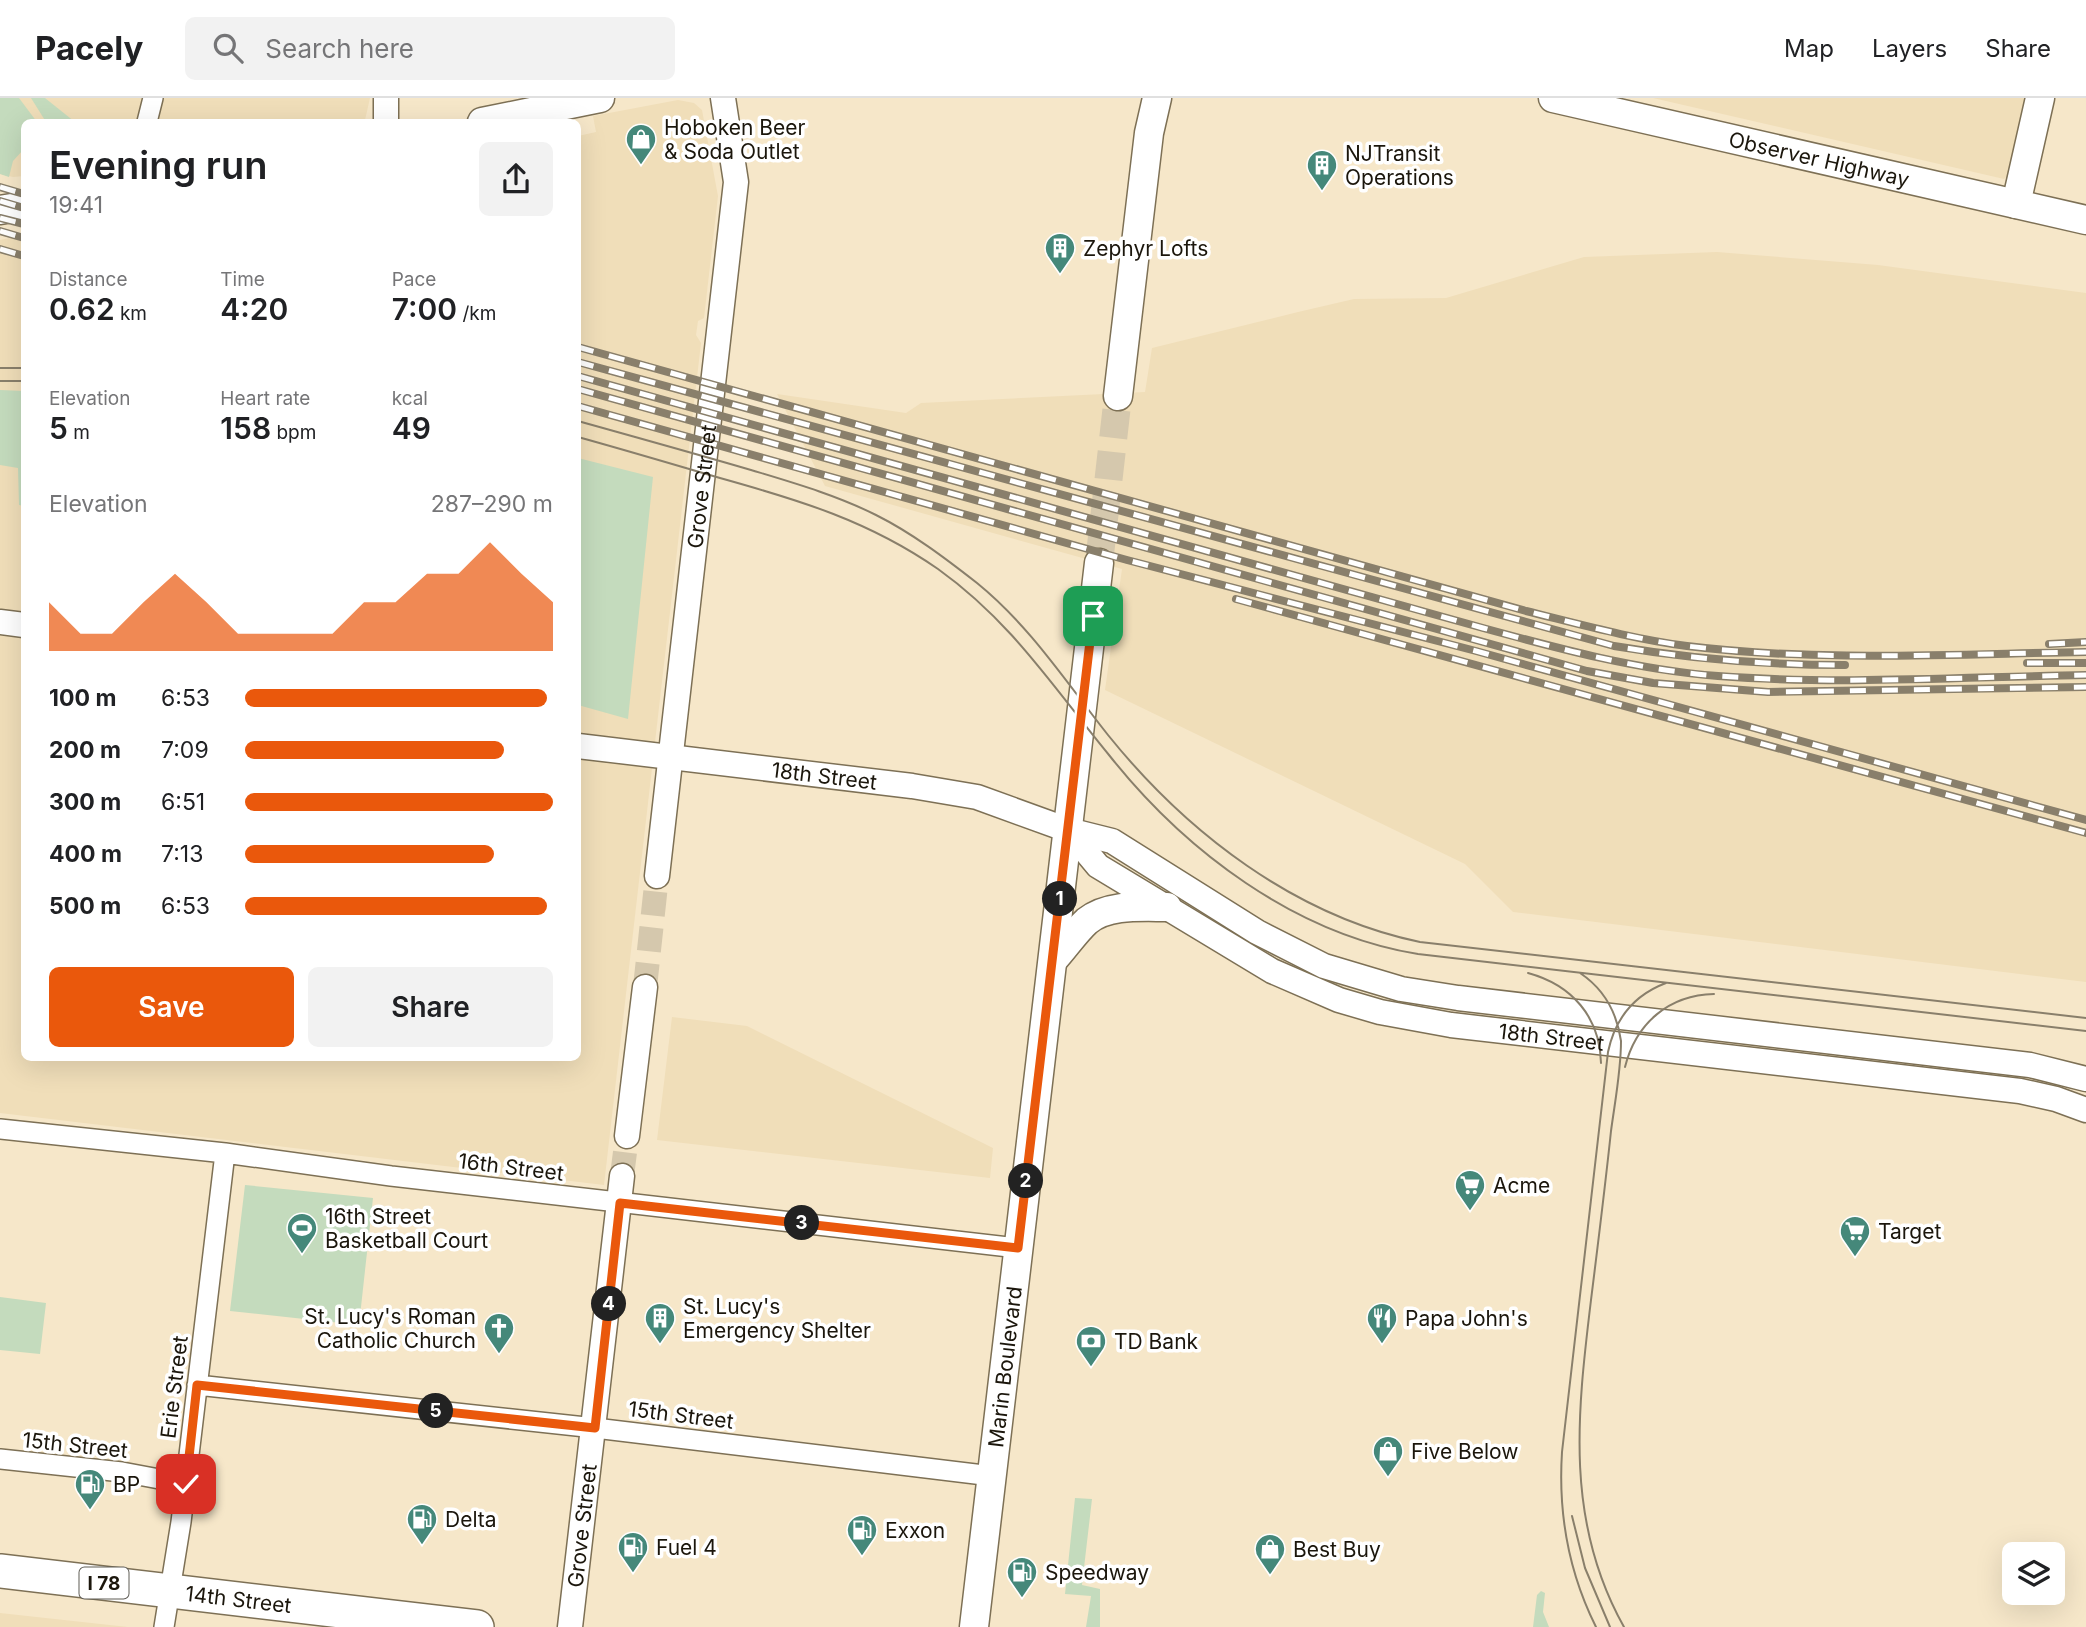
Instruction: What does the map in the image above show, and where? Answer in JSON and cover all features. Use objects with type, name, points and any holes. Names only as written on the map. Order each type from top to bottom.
[{"type":"highway","name":"14th Street","points":[[0,1571],[477,1627]]},
{"type":"highway","points":[[0,1586],[38,1576]]},
{"type":"main road","points":[[497,119],[600,98]]},
{"type":"main road","points":[[1118,396],[1149,132],[1157,98]]},
{"type":"main road","name":"Observer Highway","points":[[1553,98],[2086,220]]},
{"type":"main road","points":[[2016,204],[2040,98]]},
{"type":"main road","points":[[0,210],[21,206]]},
{"type":"main road","name":"Marin Boulevard","points":[[974,1627],[1099,563]]},
{"type":"main road","points":[[1054,959],[1087,921],[1095,916],[1123,908],[1167,908]]},
{"type":"street","points":[[148,119],[153,98]]},
{"type":"street","points":[[386,98],[386,119]]},
{"type":"street","name":"Grove Street","points":[[657,877],[736,181],[723,98]]},
{"type":"street","points":[[0,622],[21,625]]},
{"type":"street","name":"18th Street","points":[[581,746],[956,792],[997,803],[1068,830],[1112,841],[1280,945],[1349,975],[1401,989],[1458,999],[2031,1065],[2086,1079]]},
{"type":"street","name":"18th Street","points":[[1068,830],[1098,866],[1167,908],[1295,982],[1380,1012],[1424,1022],[2020,1091],[2056,1099],[2086,1110]]},
{"type":"street","points":[[627,1136],[645,987]]},
{"type":"street","points":[[1712,1055],[1714,1028]]},
{"type":"street","name":"16th Street","points":[[0,1129],[225,1153],[391,1176],[1018,1248]]},
{"type":"street","name":"Erie Street","points":[[164,1627],[186,1484],[225,1153]]},
{"type":"street","name":"Grove Street","points":[[570,1627],[622,1176]]},
{"type":"street","name":"15th Street","points":[[197,1385],[595,1428],[992,1476]]},
{"type":"street","name":"15th Street","points":[[0,1460],[122,1472],[186,1484]]},
{"type":"shaded area","points":[[0,98],[370,98],[365,119],[21,119],[21,176],[0,174]]},
{"type":"shaded area","points":[[1653,98],[2027,98],[2009,175],[2004,179]]},
{"type":"shaded area","points":[[678,100],[694,103],[702,110],[718,196],[704,318],[698,321],[696,335],[701,343],[604,1185],[0,1113],[0,240],[21,236],[21,1061],[581,1061],[581,135],[596,132],[593,116]]},
{"type":"shaded area","points":[[1717,252],[1878,265],[2086,293],[2086,982],[1513,912],[1465,864],[1105,690],[1122,569],[825,486],[777,394],[906,413],[921,403],[1145,392],[1152,348],[1298,312],[1354,299],[1446,298],[1584,257]]},
{"type":"shaded area","points":[[672,1017],[747,1026],[993,1148],[990,1178],[657,1140]]},
{"type":"shaded area","points":[[0,1613],[128,1627],[0,1627]]},
{"type":"green space","points":[[0,98],[19,98],[35,119],[21,119],[21,152],[13,161],[9,177],[0,174]]},
{"type":"green space","points":[[31,98],[45,98],[71,119],[44,119]]},
{"type":"green space","points":[[0,390],[21,391],[21,505],[18,468],[0,465]]},
{"type":"green space","points":[[581,459],[653,477],[628,719],[581,706]]},
{"type":"green space","name":"16th Street Basketball Court","points":[[245,1185],[373,1198],[359,1325],[230,1311]]},
{"type":"green space","points":[[0,1297],[46,1303],[40,1354],[0,1350]]},
{"type":"green space","points":[[1075,1498],[1092,1499],[1082,1585],[1100,1589],[1100,1627],[1086,1627],[1091,1596],[1065,1594]]},
{"type":"green space","points":[[1541,1591],[1545,1593],[1543,1612],[1549,1627],[1533,1627],[1537,1595]]},
{"type":"tunnel","points":[[1099,563],[1118,396]]},
{"type":"tunnel","points":[[645,987],[657,876]]},
{"type":"tunnel","points":[[622,1176],[627,1136]]},
{"type":"tram line","points":[[0,368],[21,368]]},
{"type":"tram line","points":[[0,381],[21,381]]},
{"type":"tram line","points":[[581,422],[815,490],[876,515],[915,538],[977,583],[1014,617],[1139,771],[1208,837],[1287,891],[1374,930],[1420,942],[2086,1018]]},
{"type":"tram line","points":[[581,438],[778,495],[833,514],[886,538],[938,569],[964,589],[1010,633],[1109,755],[1172,824],[1246,883],[1286,908],[1329,928],[1373,944],[1418,954],[2086,1031]]},
{"type":"tram line","points":[[1528,973],[1558,986],[1581,1005],[1595,1031],[1601,1063]]},
{"type":"tram line","points":[[1580,973],[1596,986],[1608,1002],[1621,1041],[1586,1343],[1580,1467],[1592,1548],[1605,1588],[1624,1627]]},
{"type":"tram line","points":[[1596,1627],[1578,1585],[1567,1542],[1562,1498],[1562,1452],[1608,1052],[1621,1019],[1635,1001],[1666,983]]},
{"type":"tram line","points":[[1625,1067],[1637,1037],[1657,1014],[1683,1000],[1714,994]]},
{"type":"tram line","points":[[1572,1516],[1585,1568],[1610,1627]]},
{"type":"railway","points":[[0,187],[21,193]]},
{"type":"railway","points":[[0,201],[21,207]]},
{"type":"railway","points":[[0,218],[21,223]]},
{"type":"railway","points":[[0,231],[21,237]]},
{"type":"railway","points":[[0,249],[21,255]]},
{"type":"railway","points":[[581,348],[1606,631],[1687,646],[1786,654],[2086,652]]},
{"type":"railway","points":[[581,363],[1614,646],[1729,660],[1845,665]]},
{"type":"railway","points":[[581,377],[1483,628],[1629,664],[1688,673],[1764,679],[1902,680],[2086,675]]},
{"type":"railway","points":[[581,390],[1587,671],[1653,683],[1768,692],[2086,687]]},
{"type":"railway","points":[[581,407],[1127,560],[1476,651],[2086,820]]},
{"type":"railway","points":[[1236,599],[2086,833]]},
{"type":"railway","points":[[2049,644],[2086,642]]},
{"type":"railway","points":[[2027,663],[2086,663]]},
{"type":"place","name":"Hoboken Beer & Soda Outlet","points":[[641,166]]},
{"type":"place","name":"NJTransit Operations","points":[[1322,192]]},
{"type":"place","name":"Zephyr Lofts","points":[[1060,275]]},
{"type":"place","name":"Acme","points":[[1470,1212]]},
{"type":"place","name":"16th Street Basketball Court","points":[[302,1255]]},
{"type":"place","name":"Target","points":[[1855,1258]]},
{"type":"place","name":"St. Lucy's Emergency Shelter","points":[[660,1345]]},
{"type":"place","name":"Papa John's","points":[[1382,1345]]},
{"type":"place","name":"St. Lucy's Roman Catholic Church","points":[[499,1355]]},
{"type":"place","name":"TD Bank","points":[[1091,1368]]},
{"type":"place","name":"Five Below","points":[[1388,1478]]},
{"type":"place","name":"BP","points":[[90,1511]]},
{"type":"place","name":"Delta","points":[[422,1546]]},
{"type":"place","name":"Exxon","points":[[862,1557]]},
{"type":"place","name":"Fuel 4","points":[[633,1574]]},
{"type":"place","name":"Best Buy","points":[[1270,1576]]},
{"type":"place","name":"Speedway","points":[[1022,1599]]},
{"type":"route","points":[[186,1484],[197,1385],[595,1428],[620,1203],[1018,1248],[1093,616]]}]
